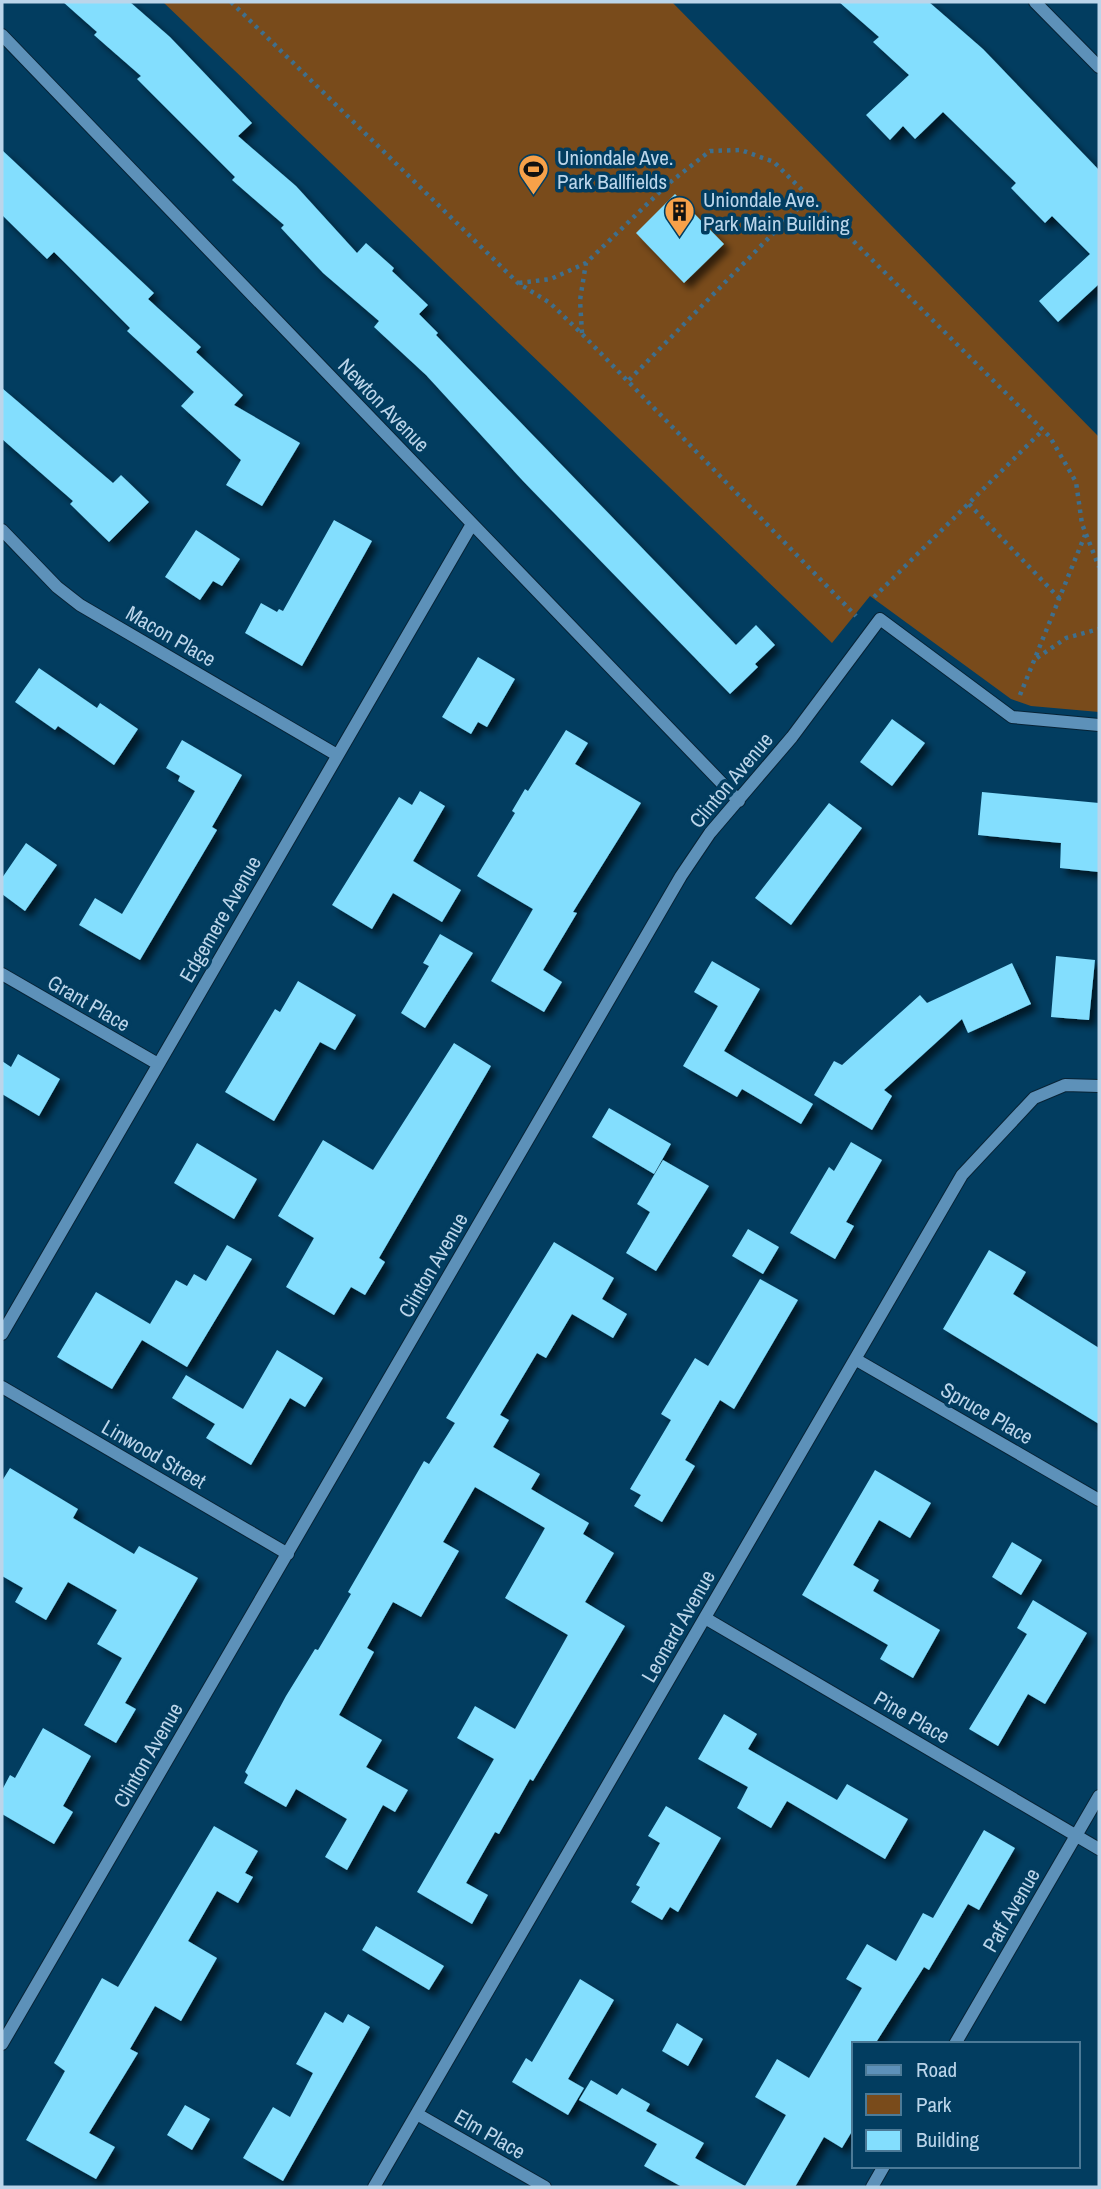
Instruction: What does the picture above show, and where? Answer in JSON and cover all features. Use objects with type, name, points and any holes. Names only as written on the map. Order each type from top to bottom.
[{"type":"street","points":[[1035,2],[1099,67]]},
{"type":"street","name":"Newton Avenue","points":[[2,35],[739,801]]},
{"type":"street","name":"Edgemere Avenue","points":[[2,1334],[472,524]]},
{"type":"street","name":"Macon Place","points":[[2,530],[79,606],[337,755]]},
{"type":"street","points":[[871,631],[880,619],[1012,717],[1099,725]]},
{"type":"street","name":"Clinton Avenue","points":[[2,2044],[681,876],[710,833],[792,737],[871,631]]},
{"type":"street","name":"Grant Place","points":[[2,974],[158,1065]]},
{"type":"street","name":"Leonard Avenue","points":[[374,2187],[962,1175],[1034,1098],[1065,1085],[1099,1086]]},
{"type":"street","name":"Spruce Place","points":[[856,1359],[1099,1500]]},
{"type":"street","name":"Linwood Street","points":[[2,1387],[288,1554]]},
{"type":"street","name":"Pine Place","points":[[705,1618],[1099,1849]]},
{"type":"street","name":"Paff Avenue","points":[[956,2042],[1099,1796]]},
{"type":"street","name":"Elm Place","points":[[417,2114],[545,2187]]},
{"type":"street","points":[[872,2187],[883,2168]]},
{"type":"path","points":[[231,2],[518,283],[550,303],[629,380],[871,631]]},
{"type":"path","points":[[518,283],[551,279],[586,263],[668,184],[710,151],[741,150],[774,162],[1043,430],[1076,482],[1086,534],[1099,567]]},
{"type":"path","points":[[629,380],[809,197]]},
{"type":"path","points":[[582,334],[580,300],[586,263]]},
{"type":"path","points":[[856,615],[1043,430]]},
{"type":"path","points":[[969,504],[1060,599]]},
{"type":"path","points":[[1012,717],[1086,534]]},
{"type":"path","points":[[1035,659],[1066,638],[1099,629]]},
{"type":"green space","points":[[163,2],[672,2],[1099,437],[1099,712],[1031,706],[1011,699],[870,596],[832,643]]},
{"type":"building","points":[[63,2],[130,2],[170,37],[252,123],[238,136],[296,186],[357,253],[366,243],[394,268],[392,271],[428,305],[419,314],[438,333],[436,335],[736,645],[756,625],[775,645],[755,664],[758,667],[730,694],[523,481],[426,375],[374,327],[379,321],[323,273],[281,228],[284,225],[232,180],[235,177],[137,79],[141,76],[94,35],[97,32]]},
{"type":"building","points":[[839,2],[929,2],[983,49],[1099,170],[1099,284],[1058,322],[1039,301],[1090,254],[1052,216],[1045,223],[1011,188],[1016,183],[943,112],[915,139],[903,126],[890,140],[866,115],[909,75],[873,42],[879,37]]},
{"type":"building","points":[[2,150],[154,293],[148,299],[201,347],[196,352],[243,395],[234,405],[300,443],[262,506],[226,485],[241,460],[181,406],[194,392],[127,331],[130,328],[54,252],[47,259],[2,215]]},
{"type":"building","name":"Uniondale Ave. Park Main Building","points":[[675,194],[724,244],[684,283],[636,233]]},
{"type":"building","points":[[2,388],[113,483],[121,475],[149,502],[109,542],[70,504],[73,501],[2,439]]},
{"type":"building","points":[[334,520],[372,541],[302,666],[245,633],[261,603],[277,612],[279,609],[283,611]]},
{"type":"building","points":[[196,530],[240,559],[222,586],[213,581],[200,600],[165,577]]},
{"type":"building","points":[[478,657],[515,679],[487,727],[478,722],[471,734],[442,717]]},
{"type":"building","points":[[39,668],[97,708],[100,703],[138,729],[114,765],[58,726],[55,730],[15,702]]},
{"type":"building","points":[[892,719],[925,743],[892,786],[860,762]]},
{"type":"building","points":[[566,730],[588,743],[575,764],[641,803],[573,912],[577,913],[543,970],[562,982],[544,1012],[491,981],[533,909],[477,876],[515,813],[512,811],[525,789],[528,791]]},
{"type":"building","points":[[182,740],[242,775],[212,827],[217,830],[140,960],[79,925],[95,898],[122,914],[195,791],[178,781],[180,776],[166,768]]},
{"type":"building","points":[[420,791],[445,806],[413,861],[461,890],[442,922],[393,893],[372,929],[332,905],[399,797],[412,805]]},
{"type":"building","points":[[982,792],[1099,803],[1099,872],[1060,868],[1061,843],[978,835]]},
{"type":"building","points":[[829,803],[862,828],[791,925],[755,898]]},
{"type":"building","points":[[26,843],[57,865],[25,911],[2,894],[2,878]]},
{"type":"building","points":[[440,934],[473,953],[425,1028],[401,1013],[429,966],[423,963]]},
{"type":"building","points":[[1056,956],[1095,960],[1089,1020],[1051,1017]]},
{"type":"building","points":[[712,961],[760,989],[724,1051],[813,1104],[801,1124],[742,1089],[737,1097],[683,1066],[718,1006],[694,992]]},
{"type":"building","points":[[1012,963],[1031,1004],[968,1033],[962,1019],[884,1090],[892,1096],[872,1130],[814,1095],[834,1061],[842,1065],[920,995],[927,1003]]},
{"type":"building","points":[[298,981],[356,1015],[335,1050],[320,1042],[274,1121],[225,1092],[275,1009],[280,1012]]},
{"type":"building","points":[[454,1043],[491,1066],[379,1258],[385,1262],[365,1295],[351,1287],[334,1315],[286,1287],[314,1238],[278,1216],[323,1140],[373,1170]]},
{"type":"building","points":[[18,1054],[60,1079],[39,1116],[2,1094],[2,1061],[11,1067]]},
{"type":"building","points":[[609,1108],[671,1144],[654,1174],[592,1137]]},
{"type":"building","points":[[851,1142],[882,1160],[846,1222],[854,1226],[835,1259],[790,1233],[829,1167],[834,1171]]},
{"type":"building","points":[[197,1143],[257,1179],[234,1219],[174,1183]]},
{"type":"building","points":[[663,1160],[709,1186],[656,1271],[626,1253],[650,1212],[637,1204]]},
{"type":"building","points":[[748,1229],[779,1247],[763,1274],[732,1256]]},
{"type":"building","points":[[554,1242],[614,1278],[602,1299],[627,1314],[613,1338],[572,1314],[546,1358],[537,1353],[500,1415],[509,1420],[493,1447],[540,1474],[531,1489],[589,1523],[583,1534],[614,1553],[585,1602],[625,1626],[533,1781],[530,1779],[499,1834],[495,1832],[466,1883],[488,1895],[472,1924],[417,1892],[494,1759],[457,1738],[475,1706],[515,1729],[568,1635],[505,1598],[545,1528],[475,1487],[443,1542],[459,1551],[421,1617],[393,1602],[367,1648],[374,1652],[339,1715],[382,1740],[366,1767],[408,1790],[395,1812],[383,1805],[347,1870],[325,1857],[347,1819],[296,1789],[286,1807],[244,1783],[248,1775],[245,1772],[286,1696],[315,1649],[318,1650],[351,1594],[348,1592],[424,1461],[429,1464],[455,1423],[446,1418]]},
{"type":"building","points":[[227,1245],[252,1259],[187,1367],[142,1340],[112,1389],[57,1357],[96,1292],[150,1324],[176,1280],[187,1286],[194,1274],[206,1281]]},
{"type":"building","points":[[989,1250],[1026,1272],[1013,1294],[1099,1348],[1099,1424],[943,1329]]},
{"type":"building","points":[[760,1279],[798,1300],[734,1409],[720,1400],[685,1460],[695,1466],[662,1522],[634,1506],[641,1495],[630,1489],[671,1420],[661,1414],[695,1358],[708,1366]]},
{"type":"building","points":[[277,1350],[323,1378],[305,1407],[290,1398],[251,1465],[206,1438],[215,1424],[172,1398],[186,1375],[243,1409]]},
{"type":"building","points":[[10,1468],[78,1509],[73,1518],[134,1554],[139,1546],[198,1578],[125,1703],[136,1709],[116,1743],[84,1725],[122,1658],[97,1644],[117,1610],[68,1582],[46,1620],[15,1602],[23,1588],[2,1576],[2,1481]]},
{"type":"building","points":[[875,1470],[931,1503],[910,1538],[879,1520],[853,1565],[879,1580],[873,1591],[940,1630],[913,1678],[880,1659],[888,1645],[802,1595]]},
{"type":"building","points":[[1012,1542],[1042,1560],[1021,1595],[992,1577]]},
{"type":"building","points":[[1033,1600],[1087,1633],[1045,1704],[1028,1694],[998,1746],[969,1729],[1027,1634],[1017,1628]]},
{"type":"building","points":[[724,1714],[757,1734],[748,1749],[837,1800],[847,1784],[908,1819],[885,1859],[787,1801],[771,1828],[737,1808],[748,1787],[698,1759]]},
{"type":"building","points":[[43,1728],[91,1756],[63,1806],[73,1812],[54,1844],[2,1814],[2,1790],[10,1775],[15,1778]]},
{"type":"building","points":[[666,1806],[721,1838],[678,1912],[670,1907],[662,1920],[631,1902],[640,1887],[636,1885],[660,1843],[648,1836]]},
{"type":"building","points":[[214,1826],[258,1851],[245,1873],[253,1877],[238,1903],[217,1891],[188,1941],[217,1958],[181,2021],[155,2006],[130,2049],[138,2053],[89,2133],[115,2147],[96,2179],[26,2140],[65,2071],[54,2063],[102,1978],[118,1987]]},
{"type":"building","points":[[984,1830],[1015,1848],[979,1910],[968,1904],[929,1970],[924,1967],[876,2042],[852,2042],[852,2131],[842,2148],[824,2137],[795,2187],[682,2187],[644,2166],[657,2144],[579,2100],[591,2080],[617,2095],[622,2088],[650,2104],[646,2111],[704,2143],[695,2158],[745,2186],[786,2115],[755,2097],[777,2059],[809,2078],[862,1988],[846,1979],[867,1944],[896,1961],[923,1913],[933,1918]]},
{"type":"building","points":[[376,1926],[444,1966],[429,1990],[362,1950]]},
{"type":"building","points":[[580,1979],[614,2000],[568,2079],[584,2088],[568,2115],[512,2082],[526,2058],[532,2062]]},
{"type":"building","points":[[325,2012],[343,2023],[348,2014],[370,2027],[283,2181],[243,2158],[273,2107],[290,2117],[313,2073],[296,2064]]},
{"type":"building","points":[[677,2023],[703,2039],[688,2066],[662,2051]]},
{"type":"building","points":[[185,2105],[210,2119],[192,2150],[167,2135]]},
{"type":"place","name":"Uniondale Ave. Park Ballfields","points":[[534,196]]},
{"type":"place","name":"Uniondale Ave. Park Main Building","points":[[680,238]]}]
